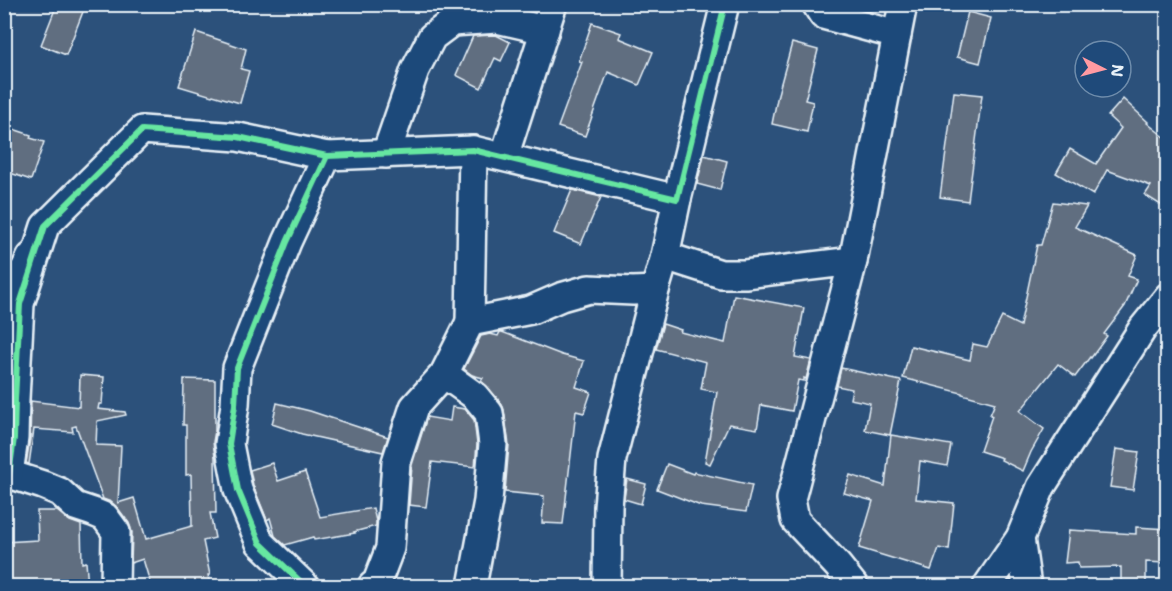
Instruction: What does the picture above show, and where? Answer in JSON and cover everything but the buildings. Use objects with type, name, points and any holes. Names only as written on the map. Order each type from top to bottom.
[{"type":"street","points":[[504,157],[553,4]]},
{"type":"street","points":[[607,586],[608,507],[612,459],[665,256],[725,4]]},
{"type":"street","points":[[816,4],[823,15],[897,35]]},
{"type":"street","points":[[854,586],[795,520],[791,499],[853,261],[903,4]]},
{"type":"street","points":[[386,154],[415,70],[432,38],[452,22],[497,19],[545,30]]},
{"type":"street","points":[[4,276],[15,276],[20,279],[45,226],[141,130],[238,137],[327,156],[473,150],[677,199]]},
{"type":"street","points":[[372,586],[377,582],[390,548],[396,462],[414,407],[444,374],[470,322],[473,150]]},
{"type":"street","points":[[305,586],[260,543],[238,490],[229,444],[235,405],[237,368],[287,242],[327,156]]},
{"type":"street","points":[[45,226],[20,304],[14,438],[7,477],[43,485],[60,492],[75,506],[105,518],[116,532],[115,586]]},
{"type":"street","points":[[665,256],[721,274],[745,274],[853,261]]},
{"type":"street","points":[[470,322],[531,310],[561,297],[589,289],[655,290]]},
{"type":"street","points":[[987,586],[1020,538],[1041,487],[1143,328],[1167,297]]},
{"type":"street","points":[[444,374],[475,396],[489,413],[492,434],[488,501],[472,586]]},
{"type":"street","points":[[1020,538],[1027,586]]},
{"type":"cycle path","points":[[305,586],[260,543],[238,490],[229,444],[235,405],[237,368],[287,242],[327,156],[473,150],[677,199],[725,4]]},
{"type":"cycle path","points":[[4,479],[9,474],[14,438],[20,304],[45,226],[142,130],[238,137],[327,156]]}]
